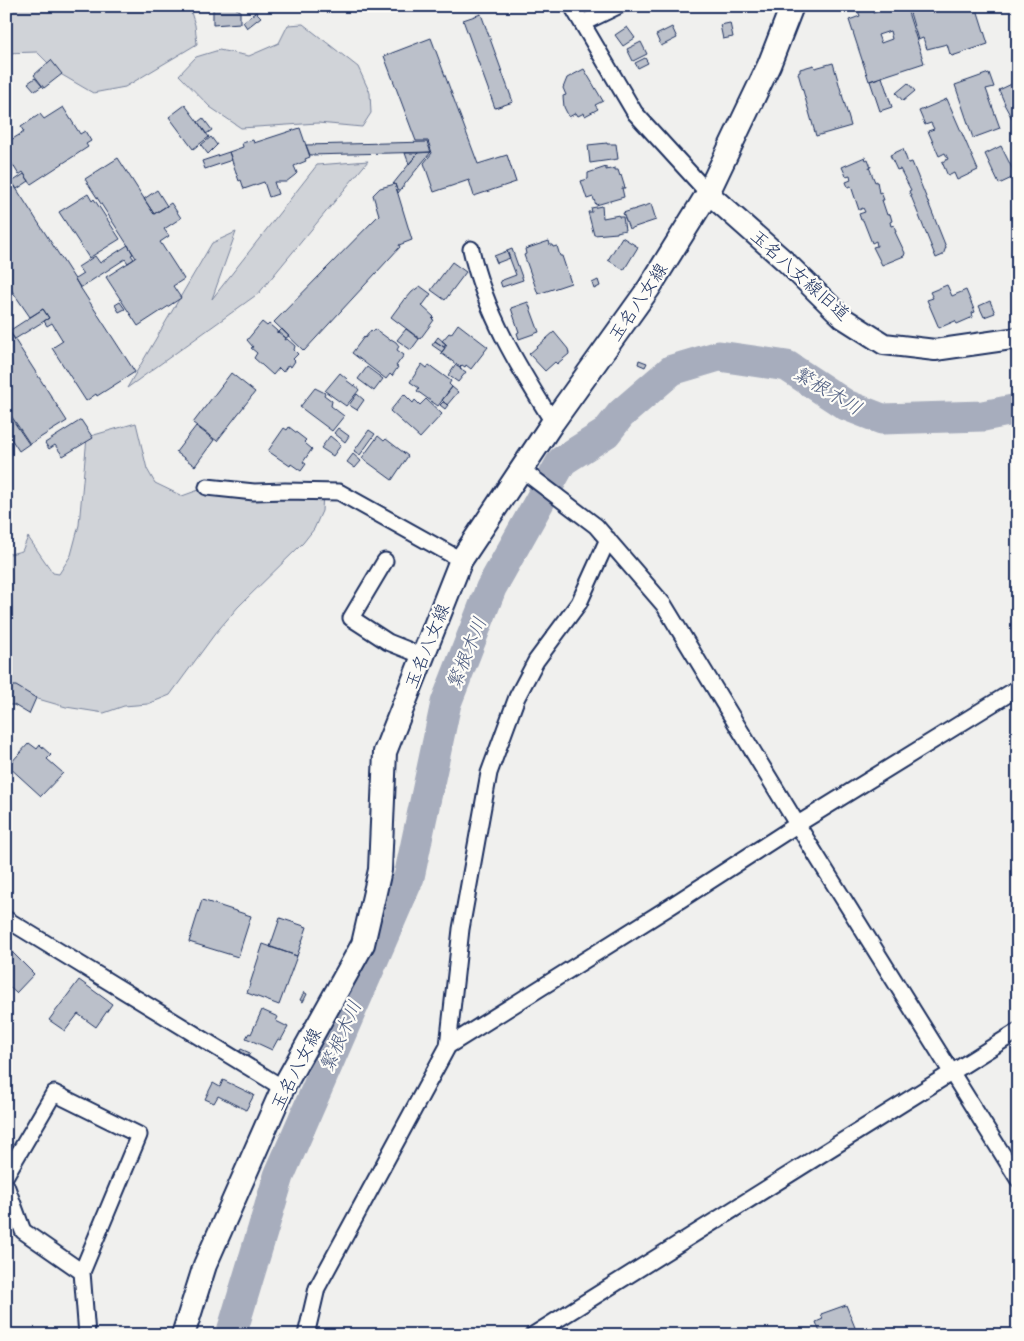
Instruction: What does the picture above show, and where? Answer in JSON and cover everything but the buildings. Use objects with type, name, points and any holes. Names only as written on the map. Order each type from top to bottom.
[{"type":"main road","name":"玉名八女線","points":[[183,1335],[205,1265],[284,1088],[363,944],[380,870],[385,752],[461,560],[528,475],[553,422],[649,288],[708,193],[769,65],[792,6]]},
{"type":"street","points":[[572,6],[635,113],[708,193]]},
{"type":"street","points":[[583,23],[618,6]]},
{"type":"street","name":"玉名八女線旧道","points":[[708,193],[786,262],[843,318],[884,344],[935,350],[1018,338]]},
{"type":"street","points":[[471,249],[475,270],[491,313],[522,372],[553,422]]},
{"type":"street","points":[[528,475],[596,526],[664,605],[1018,1179]]},
{"type":"street","points":[[207,487],[254,492],[339,492],[461,560]]},
{"type":"street","points":[[306,1335],[317,1288],[448,1046],[461,929],[489,773],[517,697],[536,661],[579,603],[608,538]]},
{"type":"street","points":[[385,561],[351,618],[388,642],[423,656]]},
{"type":"street","points":[[448,1046],[798,824],[1018,688]]},
{"type":"street","points":[[6,919],[284,1088]]},
{"type":"street","points":[[533,1335],[1018,1031]]},
{"type":"street","points":[[6,1175],[54,1093],[139,1135],[82,1272],[86,1335]]},
{"type":"street","points":[[6,1185],[23,1231],[82,1272]]},
{"type":"shaded area","points":[[6,6],[189,6],[195,25],[197,44],[125,87],[93,93],[57,72],[37,52],[6,53]]},
{"type":"shaded area","points":[[303,24],[358,67],[370,93],[371,113],[362,127],[318,123],[241,128],[210,107],[179,75],[196,57],[219,50],[249,56],[279,43],[288,25]]},
{"type":"shaded area","points":[[368,161],[259,293],[127,388],[212,243],[236,232],[212,299],[317,165]]},
{"type":"shaded area","points":[[136,423],[147,469],[155,483],[182,496],[207,487],[323,493],[322,511],[314,529],[303,543],[238,607],[214,635],[170,695],[148,704],[124,706],[104,713],[66,707],[38,699],[6,684],[6,552],[10,554],[22,551],[28,537],[53,573],[59,574],[71,555],[79,525],[87,437]]},
{"type":"waterway","name":"繁根木川","points":[[231,1335],[279,1176],[409,877],[446,703],[491,588],[562,461],[606,433],[621,414],[672,370],[719,356],[787,366],[846,405],[882,419],[983,416],[1018,409]]}]
